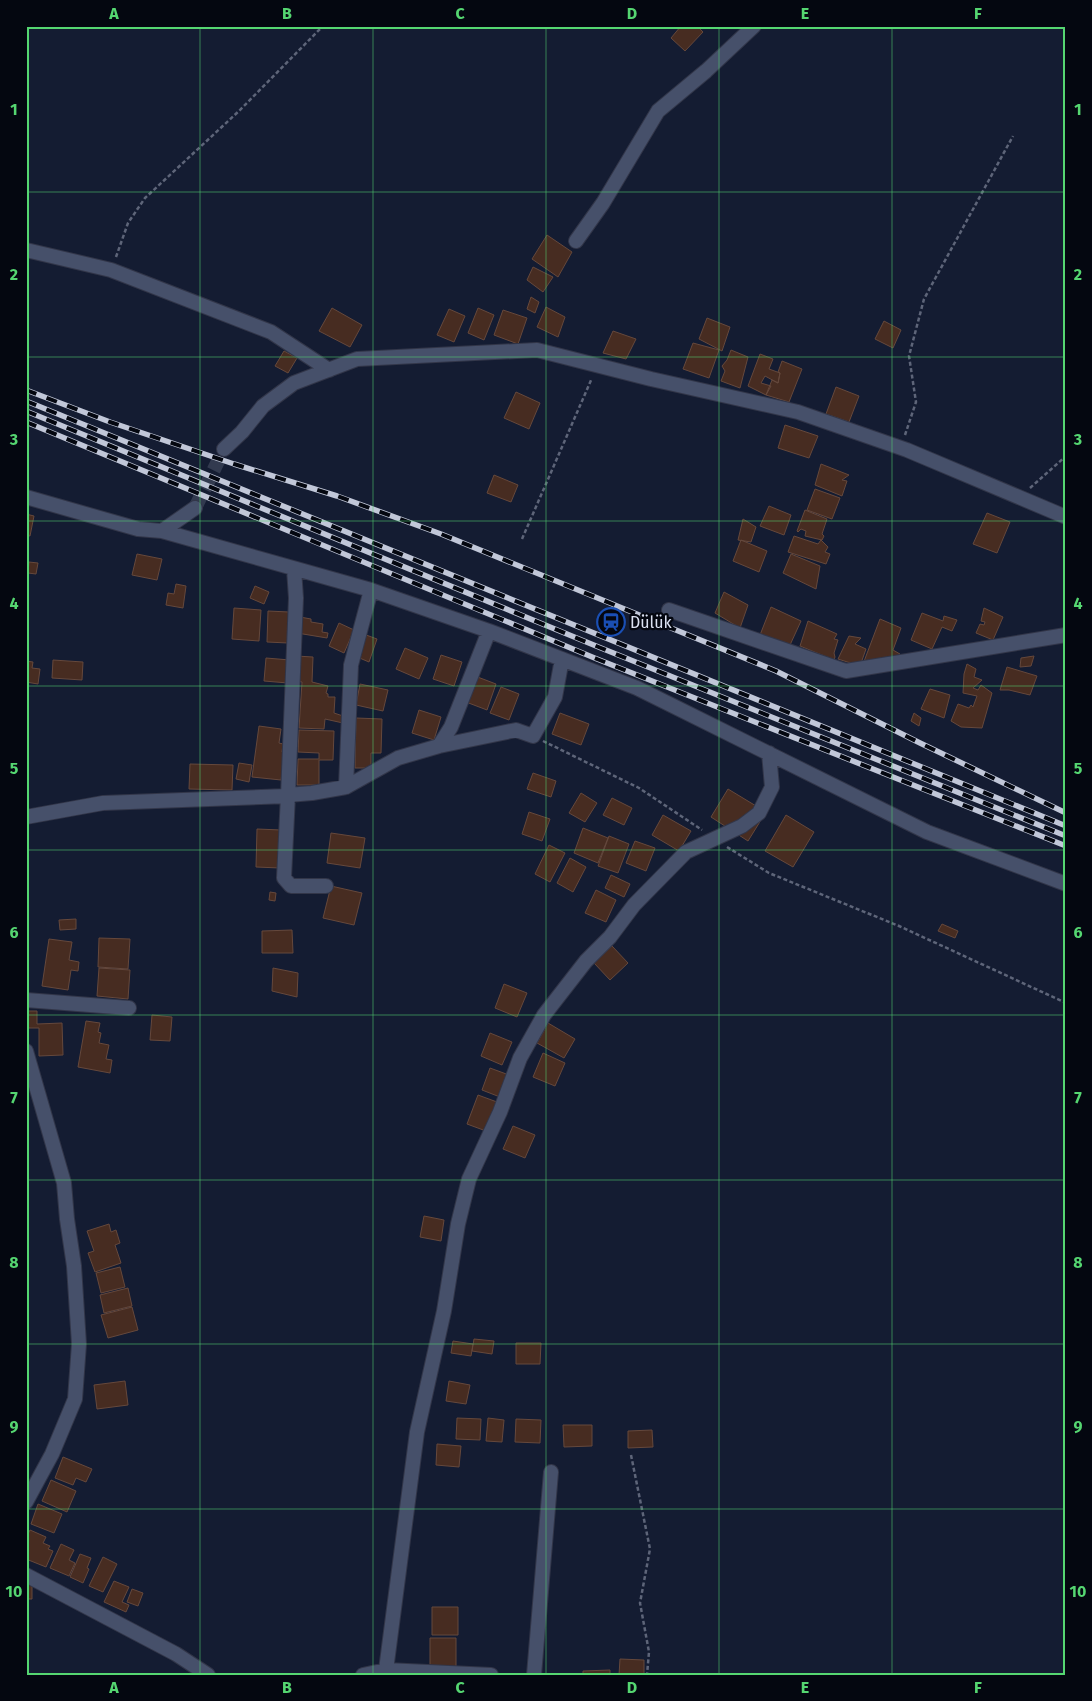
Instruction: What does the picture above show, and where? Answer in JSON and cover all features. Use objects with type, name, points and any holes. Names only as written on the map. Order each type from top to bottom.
[{"type":"street","points":[[576,241],[603,203],[658,111],[706,71],[754,26]]},
{"type":"street","points":[[26,250],[111,270],[271,332],[328,370]]},
{"type":"street","points":[[224,449],[242,432],[263,406],[294,383],[357,359],[537,350],[597,366],[798,412],[901,448],[1066,517]]},
{"type":"street","points":[[26,497],[138,529],[162,531],[370,590],[489,631],[637,688],[927,832],[1066,884]]},
{"type":"street","points":[[162,531],[195,508]]},
{"type":"street","points":[[294,569],[296,598],[284,878],[291,886],[326,886]]},
{"type":"street","points":[[346,787],[350,665],[370,590]]},
{"type":"street","points":[[669,610],[846,671],[1066,635]]},
{"type":"street","points":[[439,746],[451,727],[489,631]]},
{"type":"street","points":[[26,817],[103,803],[312,794],[346,787],[398,758],[439,746],[516,730],[533,736],[555,697],[562,659]]},
{"type":"street","points":[[386,1670],[417,1432],[444,1312],[458,1224],[469,1179],[500,1112],[520,1058],[544,1015],[586,961],[610,937],[634,905],[686,852],[742,826],[759,813],[772,787],[769,753]]},
{"type":"street","points":[[26,1000],[129,1008]]},
{"type":"street","points":[[26,1051],[64,1183],[74,1266],[79,1344],[75,1399],[52,1454],[26,1502]]},
{"type":"street","points":[[534,1675],[551,1472]]},
{"type":"street","points":[[26,1574],[176,1654],[208,1675]]},
{"type":"street","points":[[363,1675],[386,1670],[491,1675]]},
{"type":"path","points":[[111,270],[128,223],[145,198],[239,111],[323,26]]},
{"type":"path","points":[[901,448],[916,402],[909,356],[924,299],[1013,136]]},
{"type":"path","points":[[522,539],[597,366]]},
{"type":"path","points":[[1019,498],[1066,456]]},
{"type":"path","points":[[533,736],[639,788],[769,873],[899,926],[1066,1004]]},
{"type":"path","points":[[631,1455],[650,1549],[640,1603],[649,1652],[647,1675]]},
{"type":"building","points":[[681,26],[697,26],[703,32],[685,51],[671,38]]},
{"type":"building","points":[[547,235],[572,252],[558,277],[532,259]]},
{"type":"building","points":[[533,267],[553,277],[543,292],[527,280]]},
{"type":"building","points":[[531,297],[539,302],[535,313],[527,309]]},
{"type":"building","points":[[546,307],[565,317],[558,337],[537,327]]},
{"type":"building","points":[[332,308],[362,325],[350,347],[319,331]]},
{"type":"building","points":[[478,308],[494,315],[484,340],[468,333]]},
{"type":"building","points":[[449,309],[465,316],[454,342],[437,335]]},
{"type":"building","points":[[503,310],[527,318],[518,344],[494,335]]},
{"type":"building","points":[[707,318],[730,327],[722,351],[699,339]]},
{"type":"building","points":[[884,321],[901,330],[893,348],[875,339]]},
{"type":"building","points":[[613,331],[636,339],[626,359],[603,353]]},
{"type":"building","points":[[693,343],[719,350],[709,378],[683,369]]},
{"type":"building","points":[[731,350],[748,357],[740,388],[721,381],[725,371],[722,366]]},
{"type":"building","points":[[284,351],[297,358],[288,373],[275,366]]},
{"type":"building","points":[[760,354],[773,359],[769,369],[780,373],[778,383],[765,376],[761,383],[771,386],[766,395],[748,386]]},
{"type":"building","points":[[782,361],[802,369],[789,402],[766,395],[772,380],[778,383],[780,373],[778,372]]},
{"type":"building","points":[[836,387],[859,396],[849,422],[826,414]]},
{"type":"building","points":[[516,392],[540,403],[529,429],[504,418]]},
{"type":"building","points":[[785,425],[818,436],[809,458],[778,448]]},
{"type":"building","points":[[821,464],[849,475],[842,480],[847,481],[842,496],[815,485]]},
{"type":"building","points":[[494,475],[518,485],[511,502],[487,493]]},
{"type":"building","points":[[815,489],[840,498],[832,519],[807,510]]},
{"type":"building","points":[[769,506],[791,515],[784,535],[760,526]]},
{"type":"building","points":[[805,510],[827,519],[822,540],[805,536],[806,531],[801,529],[797,531]]},
{"type":"building","points":[[987,513],[1010,522],[997,553],[973,544]]},
{"type":"building","points":[[26,514],[34,516],[30,536],[26,535]]},
{"type":"building","points":[[743,519],[756,527],[751,542],[738,540]]},
{"type":"building","points":[[794,536],[818,544],[821,540],[828,547],[825,552],[830,554],[826,564],[788,552]]},
{"type":"building","points":[[741,540],[767,551],[759,572],[733,561]]},
{"type":"building","points":[[137,554],[162,559],[157,580],[132,575]]},
{"type":"building","points":[[791,554],[820,566],[816,589],[783,573]]},
{"type":"building","points":[[29,562],[38,563],[36,574],[28,573]]},
{"type":"building","points":[[176,584],[186,586],[183,608],[166,605],[168,593],[174,594]]},
{"type":"building","points":[[255,586],[269,592],[264,604],[250,598]]},
{"type":"building","points":[[724,592],[748,605],[740,628],[715,613]]},
{"type":"building","points":[[771,607],[801,621],[790,645],[760,635]]},
{"type":"building","points":[[234,608],[261,610],[259,641],[232,639]]},
{"type":"building","points":[[984,608],[1003,617],[993,640],[976,633],[980,624],[984,625],[985,622],[981,621]]},
{"type":"building","points":[[268,611],[289,612],[288,643],[267,642]]},
{"type":"building","points":[[922,613],[943,621],[944,616],[957,620],[952,631],[942,627],[932,649],[911,640]]},
{"type":"building","points":[[300,617],[311,619],[311,622],[323,624],[322,632],[328,633],[327,638],[297,633]]},
{"type":"building","points":[[880,619],[901,628],[893,650],[900,654],[897,660],[863,664]]},
{"type":"building","points":[[808,621],[837,634],[834,639],[838,640],[834,660],[800,646]]},
{"type":"building","points":[[339,623],[354,630],[344,653],[329,646]]},
{"type":"building","points":[[358,632],[377,639],[369,662],[350,654]]},
{"type":"building","points":[[849,636],[861,638],[855,644],[866,649],[860,666],[838,659]]},
{"type":"building","points":[[405,648],[428,658],[419,679],[396,669]]},
{"type":"building","points":[[441,655],[462,662],[454,686],[433,679]]},
{"type":"building","points":[[296,656],[313,657],[312,682],[328,686],[326,693],[328,697],[335,697],[334,713],[343,716],[343,723],[325,719],[324,729],[299,728],[302,682],[297,681]]},
{"type":"building","points":[[1034,656],[1031,666],[1020,667],[1021,658]]},
{"type":"building","points":[[266,658],[290,660],[288,683],[264,681]]},
{"type":"building","points":[[53,660],[83,662],[82,680],[52,678]]},
{"type":"building","points":[[26,661],[33,662],[32,668],[40,669],[38,684],[26,682]]},
{"type":"building","points":[[967,664],[976,669],[974,677],[982,680],[973,688],[978,690],[981,685],[992,693],[982,728],[961,727],[951,721],[958,704],[969,708],[971,705],[973,707],[977,696],[963,693],[964,674]]},
{"type":"building","points":[[1007,667],[1037,676],[1030,695],[1000,690]]},
{"type":"building","points":[[475,676],[496,684],[487,710],[466,702]]},
{"type":"building","points":[[360,684],[388,690],[383,711],[356,705]]},
{"type":"building","points":[[501,687],[519,694],[509,720],[490,713]]},
{"type":"building","points":[[930,689],[950,695],[944,718],[921,709]]},
{"type":"building","points":[[419,710],[441,717],[434,740],[412,733]]},
{"type":"building","points":[[560,713],[589,724],[581,745],[552,734]]},
{"type":"building","points":[[914,713],[921,718],[919,726],[911,721]]},
{"type":"building","points":[[356,718],[382,719],[381,753],[371,753],[371,768],[355,768]]},
{"type":"building","points":[[259,726],[281,729],[279,743],[283,744],[282,752],[285,752],[281,780],[252,777]]},
{"type":"building","points":[[299,730],[334,731],[333,760],[319,760],[319,785],[297,785],[298,759],[319,759],[319,753],[298,752]]},
{"type":"building","points":[[239,763],[252,765],[249,782],[236,779]]},
{"type":"building","points":[[190,764],[233,765],[232,790],[189,789]]},
{"type":"building","points":[[533,773],[556,781],[551,797],[527,789]]},
{"type":"building","points":[[728,789],[766,812],[748,841],[711,817]]},
{"type":"building","points":[[581,793],[597,803],[585,822],[569,813]]},
{"type":"building","points":[[612,798],[632,808],[624,825],[603,815]]},
{"type":"building","points":[[529,812],[550,819],[542,841],[522,834]]},
{"type":"building","points":[[663,815],[691,831],[679,851],[652,835]]},
{"type":"building","points":[[786,815],[814,832],[793,867],[765,851]]},
{"type":"building","points":[[583,828],[608,838],[598,863],[574,853]]},
{"type":"building","points":[[257,829],[281,830],[280,868],[256,867]]},
{"type":"building","points":[[331,833],[365,838],[360,868],[327,863]]},
{"type":"building","points":[[609,836],[629,844],[618,873],[598,866]]},
{"type":"building","points":[[635,841],[655,848],[646,871],[626,863]]},
{"type":"building","points":[[549,845],[565,853],[550,882],[535,874]]},
{"type":"building","points":[[570,858],[586,867],[573,892],[557,883]]},
{"type":"building","points":[[611,875],[630,884],[624,897],[605,888]]},
{"type":"building","points":[[331,886],[362,893],[354,925],[323,918]]},
{"type":"building","points":[[596,890],[616,900],[606,922],[585,913]]},
{"type":"building","points":[[270,892],[276,893],[275,901],[269,900]]},
{"type":"building","points":[[76,919],[76,929],[60,930],[59,920]]},
{"type":"building","points":[[942,924],[958,931],[955,938],[938,931]]},
{"type":"building","points":[[292,930],[293,953],[262,953],[262,931]]},
{"type":"building","points":[[99,938],[130,939],[128,969],[98,967]]},
{"type":"building","points":[[49,939],[72,942],[69,960],[79,962],[78,971],[71,970],[68,990],[42,986]]},
{"type":"building","points":[[612,946],[628,963],[610,980],[594,963]]},
{"type":"building","points":[[99,968],[130,970],[128,999],[97,996]]},
{"type":"building","points":[[273,968],[298,973],[297,997],[272,991]]},
{"type":"building","points":[[504,984],[527,993],[517,1017],[495,1008]]},
{"type":"building","points":[[26,1011],[37,1011],[37,1024],[62,1023],[63,1055],[39,1056],[39,1028],[26,1028]]},
{"type":"building","points":[[152,1015],[172,1017],[170,1041],[150,1040]]},
{"type":"building","points":[[86,1021],[100,1023],[98,1032],[101,1033],[99,1043],[109,1045],[106,1059],[112,1060],[110,1073],[78,1067]]},
{"type":"building","points":[[548,1023],[575,1039],[564,1058],[537,1043]]},
{"type":"building","points":[[490,1033],[512,1042],[502,1065],[481,1056]]},
{"type":"building","points":[[543,1053],[565,1063],[555,1086],[533,1077]]},
{"type":"building","points":[[490,1068],[509,1075],[500,1097],[482,1090]]},
{"type":"building","points":[[478,1095],[497,1102],[486,1131],[467,1124]]},
{"type":"building","points":[[513,1126],[535,1135],[525,1158],[503,1149]]},
{"type":"building","points":[[424,1216],[444,1220],[441,1241],[420,1237]]},
{"type":"building","points":[[109,1224],[111,1232],[116,1230],[120,1243],[115,1245],[121,1263],[95,1272],[88,1253],[94,1251],[87,1231]]},
{"type":"building","points":[[120,1267],[125,1287],[101,1293],[96,1273]]},
{"type":"building","points":[[128,1288],[132,1306],[104,1313],[100,1295]]},
{"type":"building","points":[[132,1307],[138,1330],[108,1338],[101,1315]]},
{"type":"building","points":[[474,1339],[494,1341],[492,1354],[472,1351]]},
{"type":"building","points":[[453,1341],[473,1344],[471,1356],[451,1353]]},
{"type":"building","points":[[516,1343],[541,1343],[540,1364],[516,1364]]},
{"type":"building","points":[[125,1381],[128,1405],[97,1409],[94,1385]]},
{"type":"building","points":[[449,1381],[470,1385],[466,1404],[446,1401]]},
{"type":"building","points":[[457,1418],[481,1419],[480,1440],[456,1439]]},
{"type":"building","points":[[488,1418],[504,1420],[502,1442],[486,1441]]},
{"type":"building","points":[[516,1419],[541,1420],[540,1443],[515,1442]]},
{"type":"building","points":[[563,1425],[592,1425],[592,1446],[564,1447]]},
{"type":"building","points":[[652,1430],[653,1447],[628,1448],[628,1431]]},
{"type":"building","points":[[437,1444],[461,1446],[459,1467],[436,1465]]},
{"type":"building","points":[[63,1457],[92,1469],[86,1482],[76,1478],[73,1485],[55,1478]]},
{"type":"building","points":[[51,1480],[76,1491],[67,1512],[42,1501]]},
{"type":"building","points":[[38,1504],[62,1514],[54,1533],[31,1524]]},
{"type":"building","points":[[30,1530],[46,1537],[43,1543],[50,1546],[48,1549],[53,1551],[46,1567],[26,1559],[26,1538]]},
{"type":"building","points":[[61,1544],[74,1550],[69,1560],[75,1563],[69,1576],[50,1568]]},
{"type":"building","points":[[80,1554],[91,1558],[83,1583],[70,1577]]},
{"type":"building","points":[[103,1557],[117,1564],[103,1592],[89,1586]]},
{"type":"building","points":[[114,1581],[129,1587],[122,1602],[129,1605],[126,1612],[104,1602]]},
{"type":"building","points":[[26,1582],[32,1582],[32,1599],[26,1599]]},
{"type":"building","points":[[132,1589],[143,1593],[138,1606],[127,1602]]},
{"type":"building","points":[[432,1607],[458,1607],[458,1635],[432,1635]]},
{"type":"building","points":[[430,1638],[456,1638],[456,1667],[430,1667]]},
{"type":"building","points":[[620,1659],[644,1660],[644,1675],[619,1675]]},
{"type":"building","points":[[610,1670],[610,1675],[583,1675],[583,1671]]},
{"type":"tunnel","points":[[195,508],[224,449]]},
{"type":"railway","points":[[26,390],[110,422],[337,496],[441,534],[776,671],[1066,813]]},
{"type":"railway","points":[[26,401],[1066,826]]},
{"type":"railway","points":[[26,411],[601,648],[1066,836]]},
{"type":"railway","points":[[26,422],[597,659],[1066,846]]},
{"type":"place","name":"Dülük","points":[[611,622]]}]
